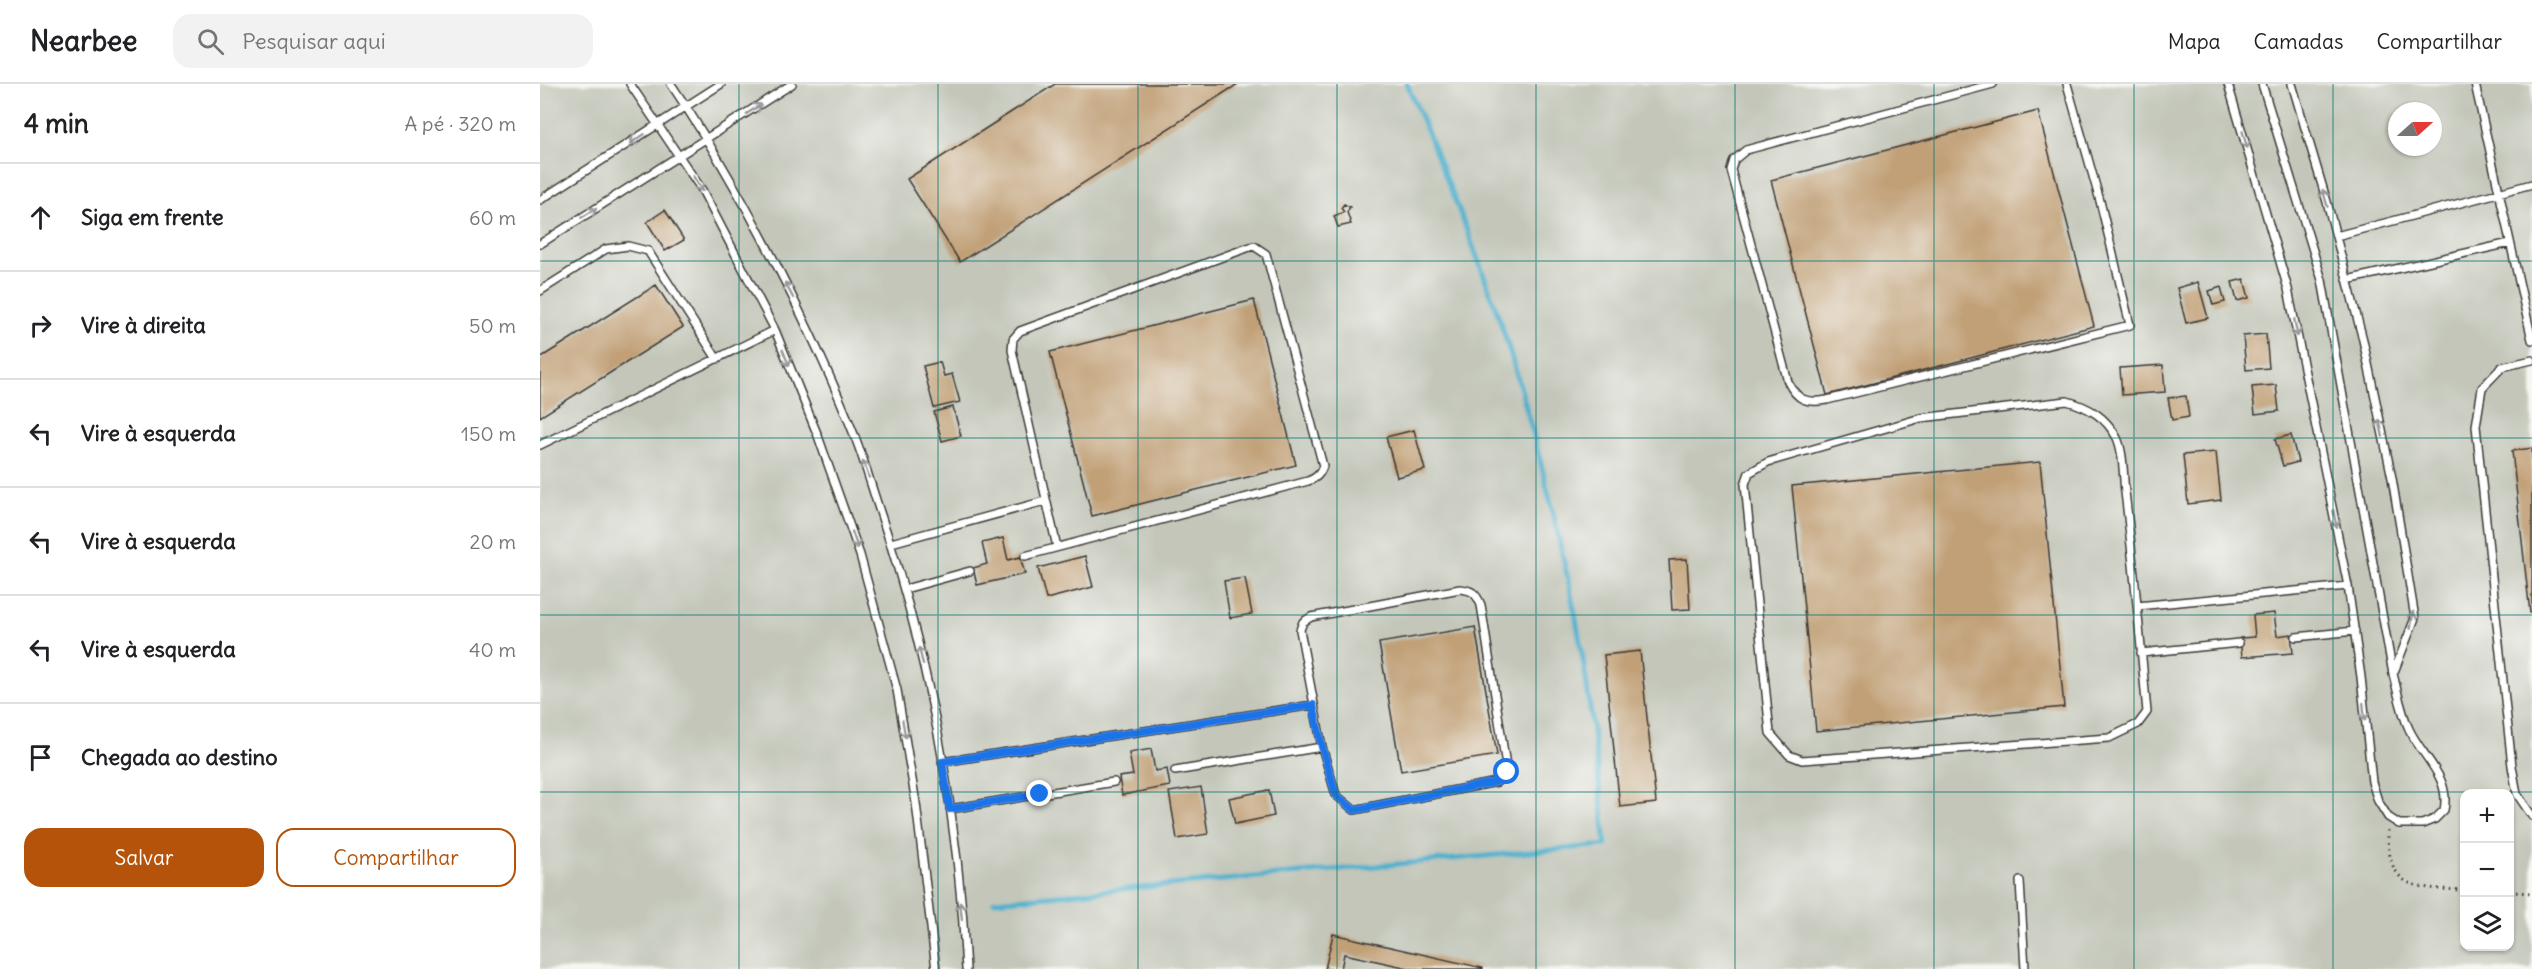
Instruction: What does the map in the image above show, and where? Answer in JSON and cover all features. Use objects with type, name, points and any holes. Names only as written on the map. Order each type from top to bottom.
[{"type":"lane","points":[[630,84],[702,190],[775,330],[818,436],[860,555],[897,690],[916,803],[936,969]]},
{"type":"lane","points":[[671,84],[707,139],[750,214],[808,327],[856,438],[905,589],[934,707],[950,809],[966,969]]},
{"type":"lane","points":[[540,200],[721,84]]},
{"type":"lane","points":[[540,244],[792,84]]},
{"type":"lane","points":[[1993,84],[1746,150],[1734,160],[1731,171],[1788,382],[1793,393],[1803,401],[1827,400],[2130,325],[2100,201],[2067,84]]},
{"type":"lane","points":[[2228,84],[2288,289],[2348,586],[2372,782],[2378,801],[2388,817],[2399,824],[2422,824],[2435,819],[2444,810],[2446,800],[2439,775],[2408,727],[2393,674],[2322,280],[2262,84]]},
{"type":"lane","points":[[2292,84],[2363,340],[2392,478],[2415,618],[2393,674]]},
{"type":"lane","points":[[2475,84],[2532,340]]},
{"type":"lane","points":[[2336,236],[2532,184]]},
{"type":"lane","points":[[2347,280],[2510,243]]},
{"type":"lane","points":[[540,291],[606,249],[628,246],[648,251],[717,359]]},
{"type":"lane","points":[[1026,556],[1308,481],[1321,472],[1323,466],[1266,254],[1254,246],[1247,248],[1020,331],[1013,339],[1012,350],[1057,547]]},
{"type":"lane","points":[[540,445],[775,330]]},
{"type":"lane","points":[[2532,360],[2502,367],[2482,388],[2476,426],[2512,766],[2517,794],[2532,816]]},
{"type":"lane","points":[[2067,401],[2084,405],[2110,426],[2118,441],[2137,606],[2147,712],[2138,724],[2109,738],[1802,760],[1789,754],[1770,733],[1745,484],[1749,473],[1768,462],[1921,418],[2067,401]]},
{"type":"lane","points":[[891,543],[1045,501]]},
{"type":"lane","points":[[905,589],[970,571]]},
{"type":"lane","points":[[2137,606],[2348,586]]},
{"type":"lane","points":[[1460,589],[1471,590],[1481,605],[1507,772],[1497,782],[1354,810],[1336,795],[1313,705],[1300,630],[1303,622],[1311,617],[1460,589]]},
{"type":"lane","points":[[2296,638],[2355,631]]},
{"type":"lane","points":[[2141,654],[2239,644]]},
{"type":"lane","points":[[942,762],[1313,705]]},
{"type":"lane","points":[[1175,771],[1322,747]]},
{"type":"lane","points":[[950,809],[1114,782]]},
{"type":"lane","points":[[2020,881],[2025,969]]},
{"type":"path","points":[[2388,817],[2392,868],[2404,882],[2427,889],[2460,890]]},
{"type":"path","points":[[2514,892],[2532,893]]},
{"type":"shaded area","points":[[540,84],[2532,84],[2532,969],[540,969]]},
{"type":"building","points":[[1055,84],[1238,84],[960,262],[907,179]]},
{"type":"building","points":[[2038,111],[2094,326],[1827,395],[1771,180]]},
{"type":"building","points":[[1344,204],[1350,207],[1347,212],[1351,224],[1338,227],[1334,216],[1344,212],[1341,208]]},
{"type":"building","points":[[665,210],[684,240],[665,251],[647,222]]},
{"type":"building","points":[[2244,279],[2249,298],[2237,301],[2232,282]]},
{"type":"building","points":[[2198,282],[2208,318],[2186,323],[2177,288]]},
{"type":"building","points":[[656,285],[683,327],[540,417],[540,358]]},
{"type":"building","points":[[2221,287],[2225,302],[2213,305],[2209,291]]},
{"type":"building","points":[[1254,300],[1296,465],[1092,516],[1050,352]]},
{"type":"building","points":[[2266,334],[2269,368],[2246,370],[2243,336]]},
{"type":"building","points":[[940,362],[944,376],[952,374],[960,402],[934,408],[923,366]]},
{"type":"building","points":[[2163,365],[2165,392],[2122,395],[2120,368]]},
{"type":"building","points":[[2276,385],[2279,411],[2255,414],[2252,387]]},
{"type":"building","points":[[2186,396],[2189,417],[2172,420],[2168,398]]},
{"type":"building","points":[[953,407],[961,436],[942,441],[934,412]]},
{"type":"building","points":[[1414,430],[1425,470],[1397,477],[1386,437]]},
{"type":"building","points":[[2291,435],[2298,462],[2283,466],[2275,439]]},
{"type":"building","points":[[2532,448],[2532,613],[2530,613],[2512,451]]},
{"type":"building","points":[[2216,452],[2221,500],[2188,504],[2183,455]]},
{"type":"building","points":[[2040,462],[2064,707],[1816,731],[1792,486]]},
{"type":"building","points":[[1003,538],[1008,560],[1020,557],[1025,574],[977,585],[973,568],[987,564],[982,543]]},
{"type":"building","points":[[1085,556],[1093,587],[1046,599],[1038,568]]},
{"type":"building","points":[[1687,559],[1690,609],[1672,610],[1669,560]]},
{"type":"building","points":[[1245,578],[1252,614],[1230,618],[1224,581]]},
{"type":"building","points":[[2274,613],[2277,636],[2291,634],[2293,653],[2242,657],[2240,638],[2255,637],[2253,615]]},
{"type":"building","points":[[1475,627],[1497,755],[1401,771],[1379,643]]},
{"type":"building","points":[[1640,651],[1656,803],[1620,807],[1604,655]]},
{"type":"building","points":[[1151,749],[1155,771],[1167,769],[1170,786],[1122,795],[1119,777],[1133,775],[1129,753]]},
{"type":"building","points":[[1201,787],[1208,834],[1177,839],[1169,792]]},
{"type":"building","points":[[1269,790],[1274,816],[1235,824],[1229,798]]},
{"type":"building","points":[[1333,934],[1483,969],[1413,969],[1344,954],[1341,969],[1325,969]]},
{"type":"waterway","points":[[994,901],[1606,845],[1580,642],[1560,542],[1536,443],[1508,344],[1487,283],[1407,84]]},
{"type":"route","points":[[1040,794],[950,809],[942,762],[1313,705],[1336,795],[1354,810],[1497,782],[1507,772]]}]
